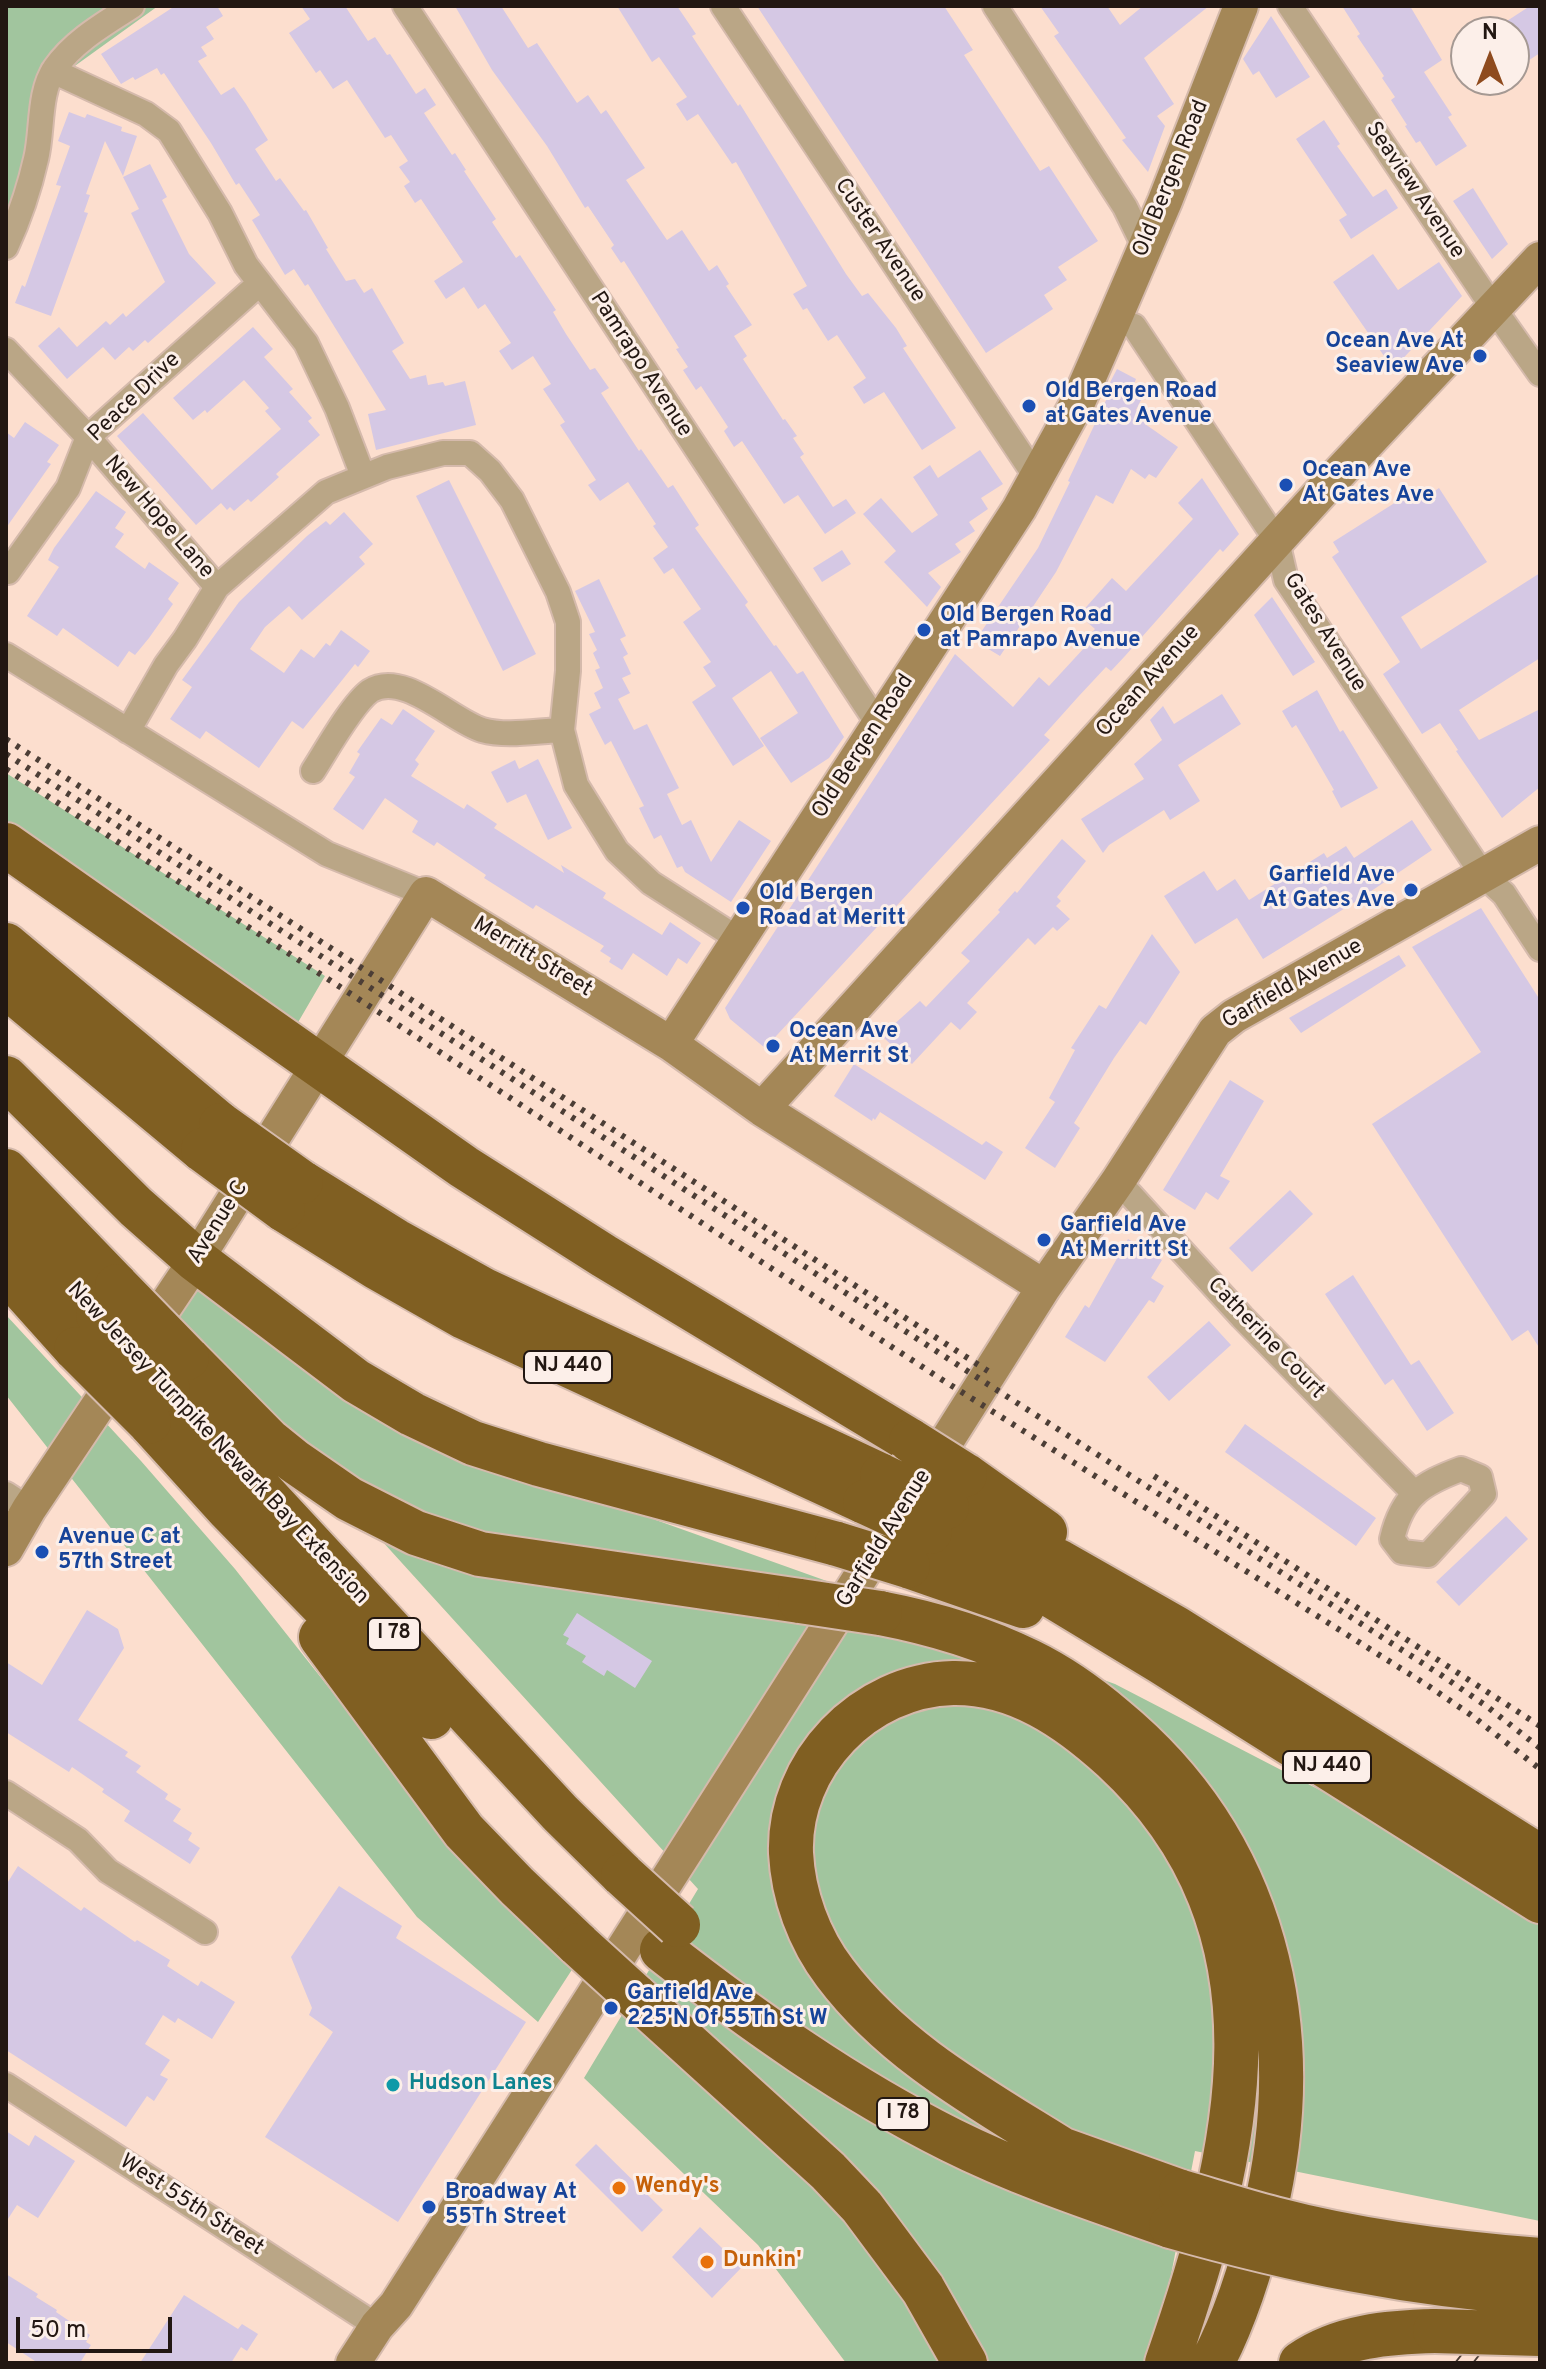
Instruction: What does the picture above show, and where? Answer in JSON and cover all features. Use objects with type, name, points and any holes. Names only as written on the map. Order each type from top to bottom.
[{"type":"highway","points":[[6,845],[464,1167],[911,1441],[937,1520],[996,1595],[1168,1645]]},
{"type":"highway","name":"NJ 440","points":[[6,945],[212,1138]]},
{"type":"highway","name":"NJ 440","points":[[6,986],[292,1196],[396,1241],[484,1290],[937,1520]]},
{"type":"highway","points":[[8,1082],[136,1207],[196,1260],[356,1381],[412,1414],[473,1443],[539,1464],[837,1544],[937,1520],[1168,1645]]},
{"type":"highway","points":[[6,1171],[97,1317],[168,1390],[251,1424],[294,1461],[349,1499],[416,1533],[470,1551],[514,1560],[918,1620],[993,1644],[1031,1662],[1099,1706],[1134,1734],[1168,1768],[1197,1804],[1224,1847],[1246,1892],[1262,1937],[1273,1980],[1280,2028],[1283,2075],[1271,2188],[1242,2294],[1212,2363]]},
{"type":"highway","name":"New Jersey Turnpike Newark Bay Extension","points":[[6,1217],[560,1813],[616,1887]]},
{"type":"highway","name":"New Jersey Turnpike Newark Bay Extension","points":[[6,1271],[97,1317]]},
{"type":"highway","name":"New Jersey Turnpike Newark Bay Extension","points":[[168,1390],[229,1510],[616,1887],[798,2051],[886,2105],[952,2140],[1054,2185],[1176,2209],[1276,2220],[1384,2242],[1540,2260]]},
{"type":"highway","points":[[229,1510],[234,1527],[301,1609],[464,1831],[579,1945],[828,2171],[862,2207],[923,2289],[965,2363]]},
{"type":"highway","name":"NJ 440","points":[[1168,1645],[1457,1806],[1540,1857]]},
{"type":"highway","name":"NJ 440","points":[[1168,1645],[1493,1872],[1540,1901]]},
{"type":"highway","points":[[1069,2154],[959,2085],[894,2035],[832,1970],[797,1896],[791,1850],[797,1805],[806,1782],[829,1744],[845,1726],[865,1711],[906,1691],[949,1683],[993,1686],[1032,1700],[1055,1713],[1100,1747],[1148,1794],[1185,1846],[1211,1902],[1234,1985],[1236,2077],[1214,2206],[1201,2258],[1167,2363]]},
{"type":"highway","name":"New Jersey Turnpike Newark Bay Extension","points":[[670,1937],[886,2073],[1069,2154],[1271,2254],[1378,2276],[1471,2289],[1540,2294]]},
{"type":"highway","points":[[1301,2363],[1328,2349],[1379,2334],[1435,2331],[1540,2334]]},
{"type":"main road","name":"Old Bergen Road","points":[[671,1044],[1019,509],[1079,400],[1145,248],[1241,6]]},
{"type":"main road","name":"Ocean Avenue","points":[[762,1109],[1386,421],[1540,259]]},
{"type":"main road","name":"Garfield Avenue","points":[[353,2363],[377,2326],[396,2305],[1044,1287],[1118,1181],[1215,1031],[1234,1016],[1540,843]]},
{"type":"main road","name":"Merritt Street","points":[[426,894],[671,1044],[762,1109],[1044,1287]]},
{"type":"main road","name":"Avenue C","points":[[6,1549],[18,1502],[196,1260],[426,894]]},
{"type":"street","points":[[6,247],[21,215],[37,157],[47,86],[53,71],[83,38],[132,6]]},
{"type":"street","name":"Pamrapo Avenue","points":[[405,6],[878,724]]},
{"type":"street","name":"Custer Avenue","points":[[723,6],[1036,477]]},
{"type":"street","points":[[995,6],[1125,207],[1145,248]]},
{"type":"street","name":"Seaview Avenue","points":[[1290,6],[1540,374]]},
{"type":"street","points":[[53,71],[146,114],[169,131],[220,213],[246,265],[306,343],[337,408],[363,476]]},
{"type":"street","name":"Peace Drive","points":[[8,572],[68,488],[88,437],[260,283]]},
{"type":"street","name":"Gates Avenue","points":[[1114,320],[1134,326],[1277,541],[1286,580],[1483,875],[1504,894],[1540,949]]},
{"type":"street","name":"New Hope Lane","points":[[6,350],[88,437],[217,587],[326,492],[387,467],[461,451],[478,459],[512,500],[558,592],[568,622],[568,671],[562,730]]},
{"type":"street","points":[[128,731],[217,587]]},
{"type":"street","name":"Merritt Street","points":[[6,655],[327,854],[426,894]]},
{"type":"street","points":[[313,771],[371,690],[389,686],[403,687],[480,729],[501,733],[562,730],[576,785],[617,851],[651,883],[740,940]]},
{"type":"street","name":"Catherine Court","points":[[1118,1181],[1242,1317],[1415,1494]]},
{"type":"street","points":[[6,1793],[78,1840],[108,1871],[205,1932]]},
{"type":"street","name":"West 55th Street","points":[[6,2085],[377,2326]]},
{"type":"green space","points":[[6,6],[158,6],[47,86],[6,247]]},
{"type":"green space","points":[[6,773],[325,976],[293,1031],[6,834]]},
{"type":"green space","points":[[203,1286],[460,1450],[1115,1684],[1540,1904],[1540,2221],[1195,2151],[1171,2275],[1145,2363],[846,2363],[758,2245],[584,2078],[698,1889],[174,1312]]},
{"type":"green space","points":[[6,1315],[141,1461],[235,1569],[474,1871],[575,1965],[538,2022],[417,1917],[6,1395]]},
{"type":"building","points":[[175,6],[217,6],[223,16],[206,27],[214,39],[201,47],[207,56],[198,61],[221,95],[234,87],[246,104],[268,140],[255,149],[276,181],[280,178],[306,210],[346,281],[355,279],[364,293],[372,288],[404,343],[392,351],[410,379],[426,375],[428,385],[443,382],[445,386],[465,381],[476,425],[376,450],[368,414],[386,410],[308,284],[305,286],[294,269],[285,275],[252,220],[260,215],[239,183],[236,185],[164,73],[161,75],[157,68],[121,84],[101,54]]},
{"type":"building","points":[[301,6],[345,6],[368,41],[375,37],[387,55],[390,54],[416,94],[425,88],[436,105],[424,113],[466,170],[496,219],[492,222],[516,258],[520,255],[590,370],[595,368],[609,388],[601,393],[639,451],[641,449],[668,488],[673,485],[699,525],[695,528],[748,602],[745,605],[797,674],[803,671],[844,737],[829,758],[791,783],[760,738],[798,713],[771,671],[732,698],[764,746],[733,766],[692,702],[716,686],[703,667],[711,662],[683,622],[701,609],[673,568],[664,574],[653,558],[668,547],[653,526],[656,524],[628,482],[600,501],[588,485],[596,480],[560,425],[565,422],[543,389],[551,384],[533,356],[512,370],[499,351],[511,343],[485,304],[478,309],[464,287],[446,299],[434,281],[463,262],[421,199],[415,203],[404,186],[410,182],[399,167],[408,161],[391,135],[385,138],[347,80],[333,89],[320,70],[316,73],[289,33],[310,19]]},
{"type":"building","points":[[455,6],[501,6],[528,48],[537,43],[577,103],[588,95],[601,114],[606,110],[645,168],[626,180],[667,240],[682,230],[709,271],[717,265],[729,284],[726,286],[752,325],[734,336],[747,356],[743,359],[797,436],[793,438],[804,454],[800,457],[833,507],[846,499],[856,513],[825,534],[798,495],[784,504],[742,441],[734,447],[724,431],[728,427],[701,386],[696,390],[683,370],[688,367],[676,349],[679,348],[624,261],[621,263],[611,248],[614,245],[588,206],[585,208],[547,146],[492,70]]},
{"type":"building","points":[[617,6],[677,6],[696,34],[692,36],[738,106],[740,104],[846,274],[862,296],[868,293],[896,328],[907,346],[903,348],[956,428],[922,450],[884,392],[864,404],[853,387],[866,378],[837,335],[828,341],[807,308],[803,310],[793,294],[807,286],[736,162],[732,164],[698,114],[687,121],[676,104],[687,97],[659,57],[652,62]]},
{"type":"building","points":[[757,6],[944,6],[973,50],[964,55],[1040,171],[1049,166],[1098,241],[1058,267],[1067,280],[1044,295],[1053,309],[986,353]]},
{"type":"building","points":[[1040,6],[1107,6],[1120,25],[1143,6],[1209,6],[1144,58],[1174,104],[1157,116],[1165,126],[1148,172],[1122,140],[1126,138],[1054,36],[1059,33]]},
{"type":"building","points":[[1342,6],[1410,6],[1442,60],[1424,72],[1452,115],[1448,117],[1467,146],[1436,166],[1420,141],[1416,143],[1405,126],[1391,100],[1395,97],[1382,78],[1384,76],[1357,36],[1360,34]]},
{"type":"building","points":[[1530,6],[1540,6],[1540,53],[1530,60],[1530,16],[1515,16]]},
{"type":"building","points":[[1271,16],[1310,77],[1276,98],[1259,71],[1253,75],[1243,59]]},
{"type":"building","points":[[69,112],[85,118],[87,114],[137,136],[123,176],[105,141],[86,194],[90,195],[84,212],[88,213],[51,316],[15,303],[22,285],[25,287],[61,186],[56,185],[70,146],[58,141]]},
{"type":"building","points":[[1324,120],[1340,144],[1337,146],[1373,197],[1386,189],[1398,208],[1351,239],[1339,220],[1347,215],[1296,139]]},
{"type":"building","points":[[150,164],[167,197],[162,200],[189,254],[216,283],[148,343],[145,340],[133,351],[129,347],[115,360],[103,347],[67,379],[38,346],[59,327],[77,347],[106,321],[110,325],[123,313],[126,317],[165,282],[131,213],[139,209],[123,177]]},
{"type":"building","points":[[1473,188],[1508,244],[1492,259],[1453,201]]},
{"type":"building","points":[[1373,254],[1398,290],[1439,262],[1462,296],[1393,369],[1333,282]]},
{"type":"building","points":[[253,327],[273,349],[264,357],[293,389],[289,392],[312,418],[308,421],[320,435],[276,474],[279,477],[251,502],[248,499],[234,511],[230,507],[227,510],[221,503],[196,525],[117,436],[143,413],[212,490],[281,429],[265,411],[269,408],[244,380],[207,413],[205,410],[193,420],[173,398]]},
{"type":"building","points":[[1117,369],[1136,379],[1134,384],[1141,387],[1136,396],[1142,398],[1136,410],[1148,420],[1145,424],[1178,447],[1156,478],[1149,474],[1145,479],[1131,469],[1113,504],[1096,495],[1056,572],[1000,656],[975,641],[1038,548],[1108,396],[1104,394]]},
{"type":"building","points":[[25,422],[59,445],[47,462],[51,464],[6,528],[6,432],[14,438]]},
{"type":"building","points":[[980,450],[1003,484],[981,498],[988,509],[969,522],[975,531],[955,544],[961,552],[928,573],[941,587],[927,607],[884,562],[896,551],[863,514],[881,498],[912,533],[938,515],[913,477],[930,465],[938,478]]},
{"type":"building","points":[[1202,478],[1239,534],[1223,552],[1220,549],[1111,671],[1106,667],[1078,697],[1044,735],[1050,740],[765,1048],[730,1019],[725,1008],[955,654],[1013,707],[1039,677],[1049,686],[1085,647],[1081,644],[1095,629],[1079,615],[1112,578],[1126,591],[1193,519],[1178,503]]},
{"type":"building","points":[[449,480],[536,654],[503,671],[416,496]]},
{"type":"building","points":[[1439,488],[1487,562],[1401,617],[1421,649],[1540,573],[1540,658],[1459,710],[1479,740],[1540,709],[1540,787],[1502,818],[1440,723],[1422,734],[1383,674],[1400,662],[1332,557],[1339,552],[1333,542],[1415,490],[1421,500]]},
{"type":"building","points":[[96,491],[126,512],[115,528],[124,534],[115,547],[145,569],[149,562],[179,583],[168,599],[173,604],[149,638],[135,655],[129,651],[118,667],[63,628],[57,636],[27,616],[59,567],[48,560],[54,548]]},
{"type":"building","points":[[344,512],[373,544],[359,557],[365,564],[302,620],[289,606],[265,627],[250,649],[284,673],[301,649],[314,658],[326,643],[330,646],[341,630],[370,651],[358,667],[355,664],[303,729],[292,721],[259,768],[206,731],[200,739],[170,719],[192,687],[182,680],[239,602],[307,536],[326,521],[330,525]]},
{"type":"building","points":[[842,550],[851,564],[822,582],[813,568]]},
{"type":"building","points":[[599,579],[626,636],[620,639],[628,654],[623,657],[631,674],[622,678],[630,693],[618,699],[634,730],[647,724],[679,788],[667,794],[682,825],[691,820],[711,862],[739,820],[771,841],[731,902],[685,872],[682,866],[677,868],[661,835],[654,839],[639,808],[644,806],[611,741],[605,745],[589,714],[601,708],[594,693],[603,688],[595,670],[600,668],[593,653],[597,650],[589,634],[595,632],[575,591]]},
{"type":"building","points":[[1272,597],[1315,662],[1293,676],[1254,615]]},
{"type":"building","points":[[1317,690],[1340,732],[1343,730],[1378,788],[1341,808],[1334,790],[1296,725],[1292,728],[1282,711]]},
{"type":"building","points":[[1222,694],[1241,724],[1178,765],[1200,801],[1170,820],[1164,810],[1109,845],[1103,853],[1081,819],[1144,779],[1134,764],[1162,740],[1150,720],[1163,706],[1174,724]]},
{"type":"building","points":[[403,709],[435,731],[415,760],[419,764],[411,776],[464,809],[467,804],[497,824],[494,828],[564,873],[561,865],[606,893],[603,898],[662,935],[670,922],[701,943],[687,964],[678,958],[667,976],[633,953],[622,970],[609,962],[611,958],[600,951],[604,946],[536,905],[533,909],[484,878],[486,875],[437,842],[434,846],[412,832],[418,821],[385,798],[363,830],[333,809],[355,777],[349,773],[360,754],[357,752],[381,718],[392,725]]},
{"type":"building","points":[[538,759],[572,828],[548,840],[526,794],[507,803],[491,772],[515,760],[519,769]]},
{"type":"building","points":[[1412,820],[1432,850],[1263,959],[1237,918],[1195,944],[1164,896],[1204,871],[1217,891],[1235,879],[1249,900],[1324,853],[1327,858],[1346,846],[1354,858]]},
{"type":"building","points":[[1062,839],[1086,861],[1057,897],[1061,901],[1056,906],[1070,919],[1057,931],[1053,927],[1035,945],[1028,938],[967,1003],[977,1012],[960,1030],[951,1022],[912,1064],[884,1038],[893,1029],[891,1027],[920,1001],[926,1007],[970,961],[961,953]]},
{"type":"building","points":[[1481,908],[1540,1000],[1540,1349],[1528,1330],[1512,1341],[1372,1124],[1481,1052],[1412,947]]},
{"type":"building","points":[[1152,934],[1180,972],[1146,1025],[1140,1021],[1114,1058],[1074,1123],[1080,1128],[1055,1168],[1025,1148],[1055,1102],[1049,1098],[1075,1050],[1071,1048],[1099,1005],[1106,1009]]},
{"type":"building","points":[[1399,955],[1406,966],[1301,1033],[1289,1018]]},
{"type":"building","points":[[854,1064],[982,1145],[986,1141],[1003,1152],[985,1180],[880,1112],[872,1121],[834,1096]]},
{"type":"building","points":[[1230,1080],[1264,1101],[1220,1176],[1230,1181],[1218,1200],[1206,1192],[1195,1210],[1163,1190]]},
{"type":"building","points":[[1290,1190],[1313,1214],[1252,1272],[1229,1248]]},
{"type":"building","points":[[1128,1239],[1162,1260],[1151,1278],[1164,1286],[1154,1303],[1149,1300],[1105,1362],[1065,1337],[1085,1305],[1089,1308]]},
{"type":"building","points":[[1353,1275],[1411,1365],[1419,1360],[1454,1413],[1427,1431],[1393,1379],[1385,1385],[1325,1294]]},
{"type":"building","points":[[1209,1321],[1231,1345],[1169,1401],[1147,1377]]},
{"type":"building","points":[[1245,1424],[1376,1518],[1356,1546],[1225,1452]]},
{"type":"building","points":[[1506,1516],[1528,1539],[1459,1606],[1436,1582]]},
{"type":"building","points":[[87,1610],[118,1629],[124,1648],[78,1720],[128,1752],[125,1756],[141,1766],[136,1772],[168,1794],[165,1799],[181,1809],[173,1821],[192,1833],[188,1840],[200,1848],[190,1864],[124,1821],[130,1811],[102,1792],[104,1789],[72,1767],[69,1772],[6,1732],[6,1662],[42,1685]]},
{"type":"building","points":[[577,1613],[652,1661],[635,1688],[607,1670],[604,1676],[582,1662],[586,1656],[566,1644],[569,1638],[563,1635]]},
{"type":"building","points":[[18,1866],[81,1911],[84,1907],[135,1942],[137,1940],[170,1960],[167,1966],[198,1986],[201,1981],[235,2002],[212,2039],[178,2018],[175,2023],[163,2015],[145,2044],[170,2060],[160,2075],[168,2079],[154,2101],[147,2096],[126,2127],[6,2050],[6,1885]]},
{"type":"building","name":"Hudson Lanes","points":[[339,1886],[402,1926],[396,1938],[526,2022],[398,2222],[265,2137],[333,2032],[309,2015],[312,2008],[291,1957]]},
{"type":"building","points":[[6,2131],[29,2146],[35,2135],[75,2161],[38,2218],[17,2205],[6,2222]]},
{"type":"building","name":"Wendy's","points":[[596,2144],[663,2210],[642,2232],[575,2165]]},
{"type":"building","name":"Dunkin'","points":[[700,2227],[742,2267],[712,2298],[672,2257]]},
{"type":"building","points":[[6,2274],[38,2294],[36,2297],[90,2335],[86,2342],[91,2345],[80,2363],[38,2363],[6,2342]]},
{"type":"building","points":[[184,2295],[238,2329],[242,2324],[258,2334],[247,2351],[241,2347],[231,2363],[140,2363]]},
{"type":"tram line","points":[[1455,2363],[1540,2255]]},
{"type":"tram line","points":[[1473,2363],[1540,2276]]},
{"type":"railway","points":[[6,739],[988,1371]]},
{"type":"railway","points":[[6,754],[1441,1675],[1540,1748]]},
{"type":"railway","points":[[6,769],[941,1379],[1427,1685],[1540,1769]]},
{"type":"railway","points":[[1154,1476],[1540,1726]]},
{"type":"place","name":"Ocean Ave At Seaview Ave","points":[[1480,356]]},
{"type":"place","name":"Old Bergen Road at Gates Avenue","points":[[1029,406]]},
{"type":"place","name":"Ocean Ave At Gates Ave","points":[[1286,485]]},
{"type":"place","name":"Old Bergen Road at Pamrapo Avenue","points":[[924,630]]},
{"type":"place","name":"Garfield Ave At Gates Ave","points":[[1411,890]]},
{"type":"place","name":"Old Bergen Road at Meritt","points":[[743,908]]},
{"type":"place","name":"Ocean Ave At Merrit St","points":[[773,1046]]},
{"type":"place","name":"Garfield Ave At Merritt St","points":[[1044,1240]]},
{"type":"place","name":"Avenue C at 57th Street","points":[[42,1552]]},
{"type":"place","name":"Garfield Ave 225'N Of 55Th St W","points":[[611,2008]]},
{"type":"place","name":"Hudson Lanes","points":[[393,2085]]},
{"type":"place","name":"Wendy's","points":[[619,2188]]},
{"type":"place","name":"Broadway At 55Th Street","points":[[429,2207]]},
{"type":"place","name":"Dunkin'","points":[[707,2262]]}]
